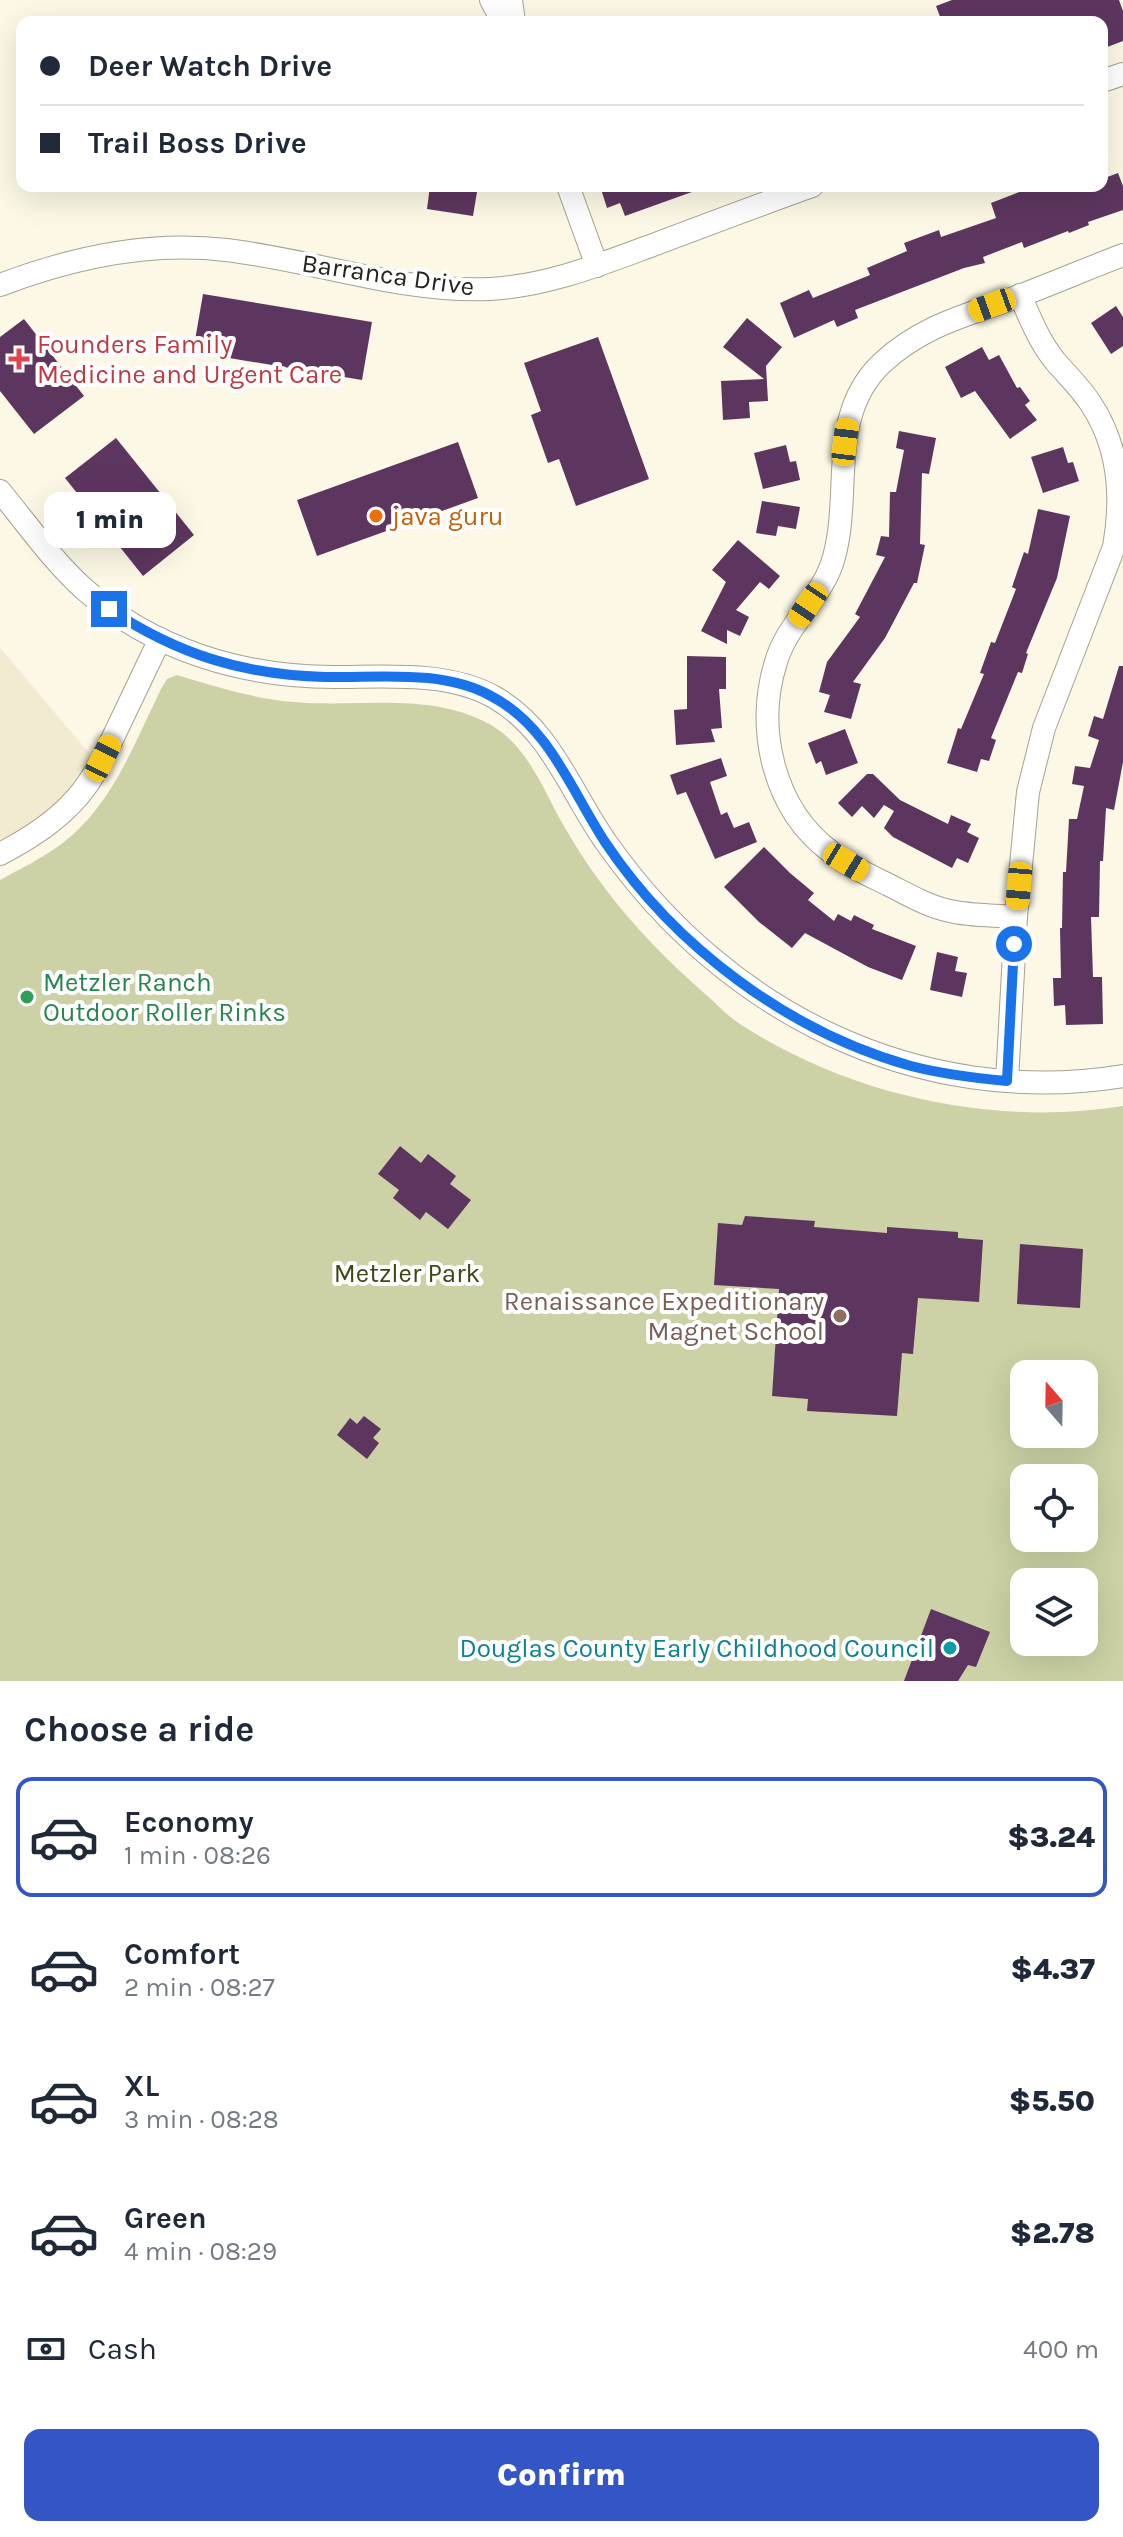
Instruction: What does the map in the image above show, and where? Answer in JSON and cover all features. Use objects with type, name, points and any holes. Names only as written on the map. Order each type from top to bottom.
[{"type":"street","points":[[570,192],[597,266]]},
{"type":"street","name":"Barranca Drive","points":[[0,285],[78,260],[127,251],[162,249],[226,250],[448,288],[525,286],[597,266],[796,192]]},
{"type":"street","points":[[1016,917],[949,911],[908,894],[830,852],[808,830],[778,779],[769,751],[766,723],[768,692],[776,659],[824,582],[834,559],[840,531],[847,422],[860,391],[882,363],[936,325],[1123,255]]},
{"type":"street","points":[[1007,1081],[1016,917],[1028,792],[1034,761],[1114,547],[1120,518],[1115,459],[1107,433],[1091,402],[1036,333],[1020,295]]},
{"type":"street","points":[[0,491],[84,589],[132,624],[160,639],[235,667],[273,674],[437,680],[489,694],[508,705],[542,739],[605,841],[661,911],[692,943],[730,973],[814,1028],[858,1048],[911,1066],[961,1076],[1061,1083],[1123,1076]]},
{"type":"street","points":[[0,854],[49,824],[71,805],[87,785],[160,639]]},
{"type":"shaded area","points":[[0,648],[95,760],[67,802],[0,848]]},
{"type":"green space","name":"Metzler Park","points":[[177,675],[265,698],[320,703],[420,704],[468,714],[491,725],[524,755],[581,855],[615,901],[664,956],[740,1024],[828,1070],[924,1100],[1024,1112],[1123,1106],[1123,1681],[0,1681],[0,880],[60,845],[94,813],[120,774],[167,679]]},
{"type":"building","points":[[952,0],[1119,0],[1123,11],[1123,41],[1108,47],[1108,16],[940,16],[936,6]]},
{"type":"building","points":[[1118,173],[1123,186],[1123,210],[1088,222],[1089,225],[1069,233],[1024,248],[1022,242],[983,257],[985,263],[964,268],[855,310],[858,318],[837,327],[834,320],[794,338],[780,303],[809,290],[813,298],[870,275],[867,268],[907,251],[904,243],[939,230],[941,237],[996,218],[991,203],[1019,192],[1108,192],[1108,177]]},
{"type":"building","points":[[429,192],[477,192],[473,216],[427,209]]},
{"type":"building","points":[[602,192],[692,192],[625,216],[620,203],[607,208]]},
{"type":"building","points":[[203,294],[372,322],[362,380],[193,352]]},
{"type":"building","points":[[1116,306],[1123,317],[1123,346],[1111,354],[1091,323]]},
{"type":"building","points":[[747,318],[782,347],[766,366],[768,401],[749,402],[750,418],[723,420],[721,381],[764,379],[723,347]]},
{"type":"building","points":[[24,319],[84,396],[34,434],[0,391],[0,337]]},
{"type":"building","points":[[598,337],[649,479],[576,506],[559,459],[548,463],[531,415],[541,411],[524,363]]},
{"type":"building","points":[[982,347],[989,360],[999,355],[1017,388],[1020,387],[1030,401],[1025,405],[1037,420],[1010,439],[975,391],[961,398],[945,367]]},
{"type":"building","points":[[899,431],[936,438],[929,474],[922,473],[920,544],[925,545],[917,583],[914,583],[885,638],[853,682],[861,684],[851,719],[824,712],[830,695],[819,692],[827,662],[860,617],[855,614],[885,557],[876,555],[881,536],[889,537],[890,492],[896,492],[904,450],[896,448]]},
{"type":"building","points":[[116,438],[194,535],[143,576],[65,478]]},
{"type":"building","points":[[458,442],[478,498],[317,556],[297,500]]},
{"type":"building","points":[[786,445],[790,462],[796,461],[800,480],[763,489],[754,453]]},
{"type":"building","points":[[1063,447],[1068,463],[1073,462],[1079,481],[1043,493],[1031,457]]},
{"type":"building","points":[[762,501],[800,507],[796,529],[778,526],[776,536],[756,533]]},
{"type":"building","points":[[1038,509],[1070,516],[1057,578],[1026,653],[1022,673],[1018,672],[991,738],[996,740],[989,761],[981,759],[977,772],[947,763],[958,728],[961,729],[984,674],[980,673],[991,642],[995,643],[1016,589],[1012,587],[1024,552],[1028,554]]},
{"type":"building","points":[[738,540],[780,576],[769,589],[760,582],[736,610],[749,617],[740,636],[727,630],[727,644],[701,631],[726,582],[712,570]]},
{"type":"building","points":[[687,656],[726,657],[726,689],[719,689],[722,728],[711,729],[715,742],[676,745],[674,710],[687,709]]},
{"type":"building","points":[[1119,666],[1123,666],[1123,762],[1114,810],[1106,808],[1103,861],[1100,861],[1099,917],[1091,917],[1093,977],[1102,977],[1103,1024],[1066,1025],[1065,1005],[1054,1006],[1053,978],[1061,978],[1060,928],[1069,819],[1077,819],[1084,786],[1072,784],[1075,766],[1090,768],[1099,740],[1088,736],[1094,716],[1103,719]]},
{"type":"building","points":[[845,729],[858,763],[826,775],[821,761],[816,764],[808,743]]},
{"type":"building","points":[[721,758],[727,776],[710,782],[721,815],[727,812],[734,828],[749,822],[757,842],[715,859],[686,792],[677,795],[670,775]]},
{"type":"building","points":[[867,774],[873,774],[900,800],[948,824],[951,815],[971,824],[967,832],[979,838],[968,863],[957,858],[952,868],[893,837],[884,828],[894,811],[884,805],[874,818],[862,806],[852,817],[838,803]]},
{"type":"building","points":[[764,847],[814,893],[808,900],[834,921],[838,914],[851,921],[854,915],[874,925],[872,929],[916,946],[902,980],[868,967],[805,933],[792,948],[759,922],[724,887]]},
{"type":"building","points":[[937,952],[958,957],[955,971],[967,973],[962,997],[930,990]]},
{"type":"building","points":[[400,1146],[421,1163],[428,1154],[456,1176],[450,1184],[471,1200],[448,1229],[426,1212],[420,1220],[393,1198],[399,1190],[378,1174]]},
{"type":"building","name":"Renaissance Expeditionary Magnet School","points":[[745,1216],[815,1221],[814,1227],[887,1233],[887,1227],[958,1232],[958,1238],[983,1240],[979,1302],[918,1298],[913,1354],[902,1353],[897,1416],[807,1411],[808,1399],[772,1396],[779,1289],[714,1285],[718,1223],[742,1225]]},
{"type":"building","points":[[1020,1244],[1083,1249],[1080,1308],[1017,1304]]},
{"type":"building","points":[[364,1416],[381,1429],[373,1438],[379,1443],[367,1459],[337,1435],[350,1418],[357,1424]]},
{"type":"building","name":"Douglas County Early Childhood Council","points":[[931,1609],[990,1632],[976,1667],[968,1665],[958,1681],[904,1681]]},
{"type":"place","name":"Founders Family Medicine and Urgent Care","points":[[19,359]]},
{"type":"place","name":"java guru","points":[[376,516]]},
{"type":"place","name":"Metzler Ranch Outdoor Roller Rinks","points":[[27,997]]},
{"type":"place","name":"Renaissance Expeditionary Magnet School","points":[[840,1316]]},
{"type":"place","name":"Douglas County Early Childhood Council","points":[[950,1648]]},
{"type":"route","points":[[109,609],[160,639],[235,667],[273,674],[437,680],[489,694],[508,705],[542,739],[558,761],[605,841],[631,876],[692,943],[773,1003],[814,1028],[858,1048],[911,1066],[1007,1081],[1014,944]]}]
